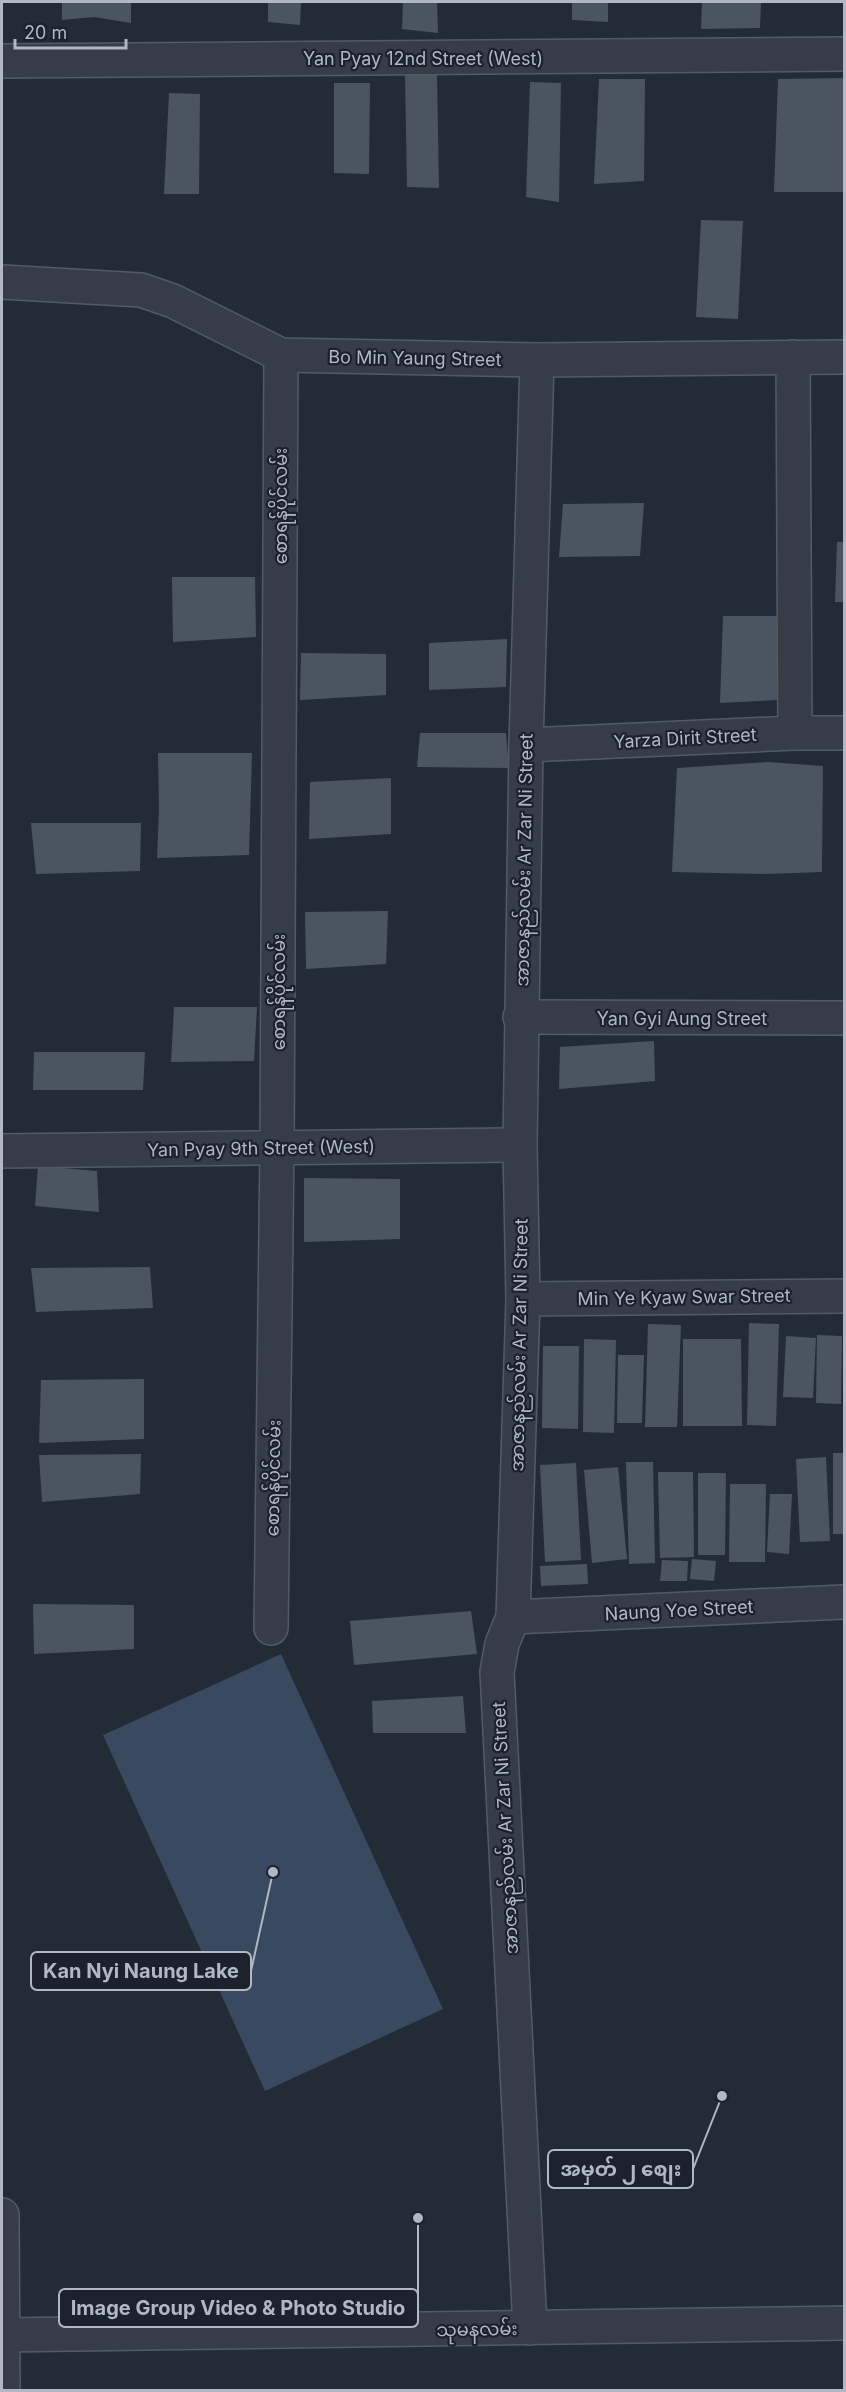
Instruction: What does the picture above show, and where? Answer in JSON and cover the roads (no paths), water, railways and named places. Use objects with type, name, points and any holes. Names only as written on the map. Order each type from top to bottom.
[{"type":"street","name":"Yan Pyay 12nd Street (West)","points":[[2,61],[844,54]]},
{"type":"street","name":"Bo Min Yaung Street","points":[[2,282],[141,290],[173,301],[281,356],[537,360],[844,357]]},
{"type":"street","name":"စောရန်ပိုင်လမ်း","points":[[271,1628],[277,1149],[281,356]]},
{"type":"street","points":[[793,357],[795,733]]},
{"type":"street","name":"အာဇာနည်လမ်း Ar Zar Ni Street","points":[[530,2328],[497,1672],[502,1644],[513,1617],[524,1299],[520,1145],[520,1017],[537,360]]},
{"type":"street","name":"Yarza Dirit Street","points":[[526,745],[795,733],[844,733]]},
{"type":"street","name":"Yan Gyi Aung Street","points":[[520,1017],[844,1018]]},
{"type":"street","name":"Yan Pyay 9th Street (West)","points":[[2,1151],[520,1145]]},
{"type":"street","name":"Min Ye Kyaw Swar Street","points":[[524,1299],[844,1296]]},
{"type":"street","name":"Naung Yoe Street","points":[[513,1617],[844,1602]]},
{"type":"street","points":[[2,2215],[3,2391]]},
{"type":"street","name":"သုမနလမ်း","points":[[2,2336],[844,2323]]},
{"type":"water","points":[[281,1654],[443,2009],[265,2091],[103,1735]]},
{"type":"place","name":"Kan Nyi Naung Lake","points":[[273,1872]]},
{"type":"place","name":"အမှတ် ၂ စျေး","points":[[722,2096]]},
{"type":"place","name":"Image Group Video & Photo Studio","points":[[418,2218]]}]
